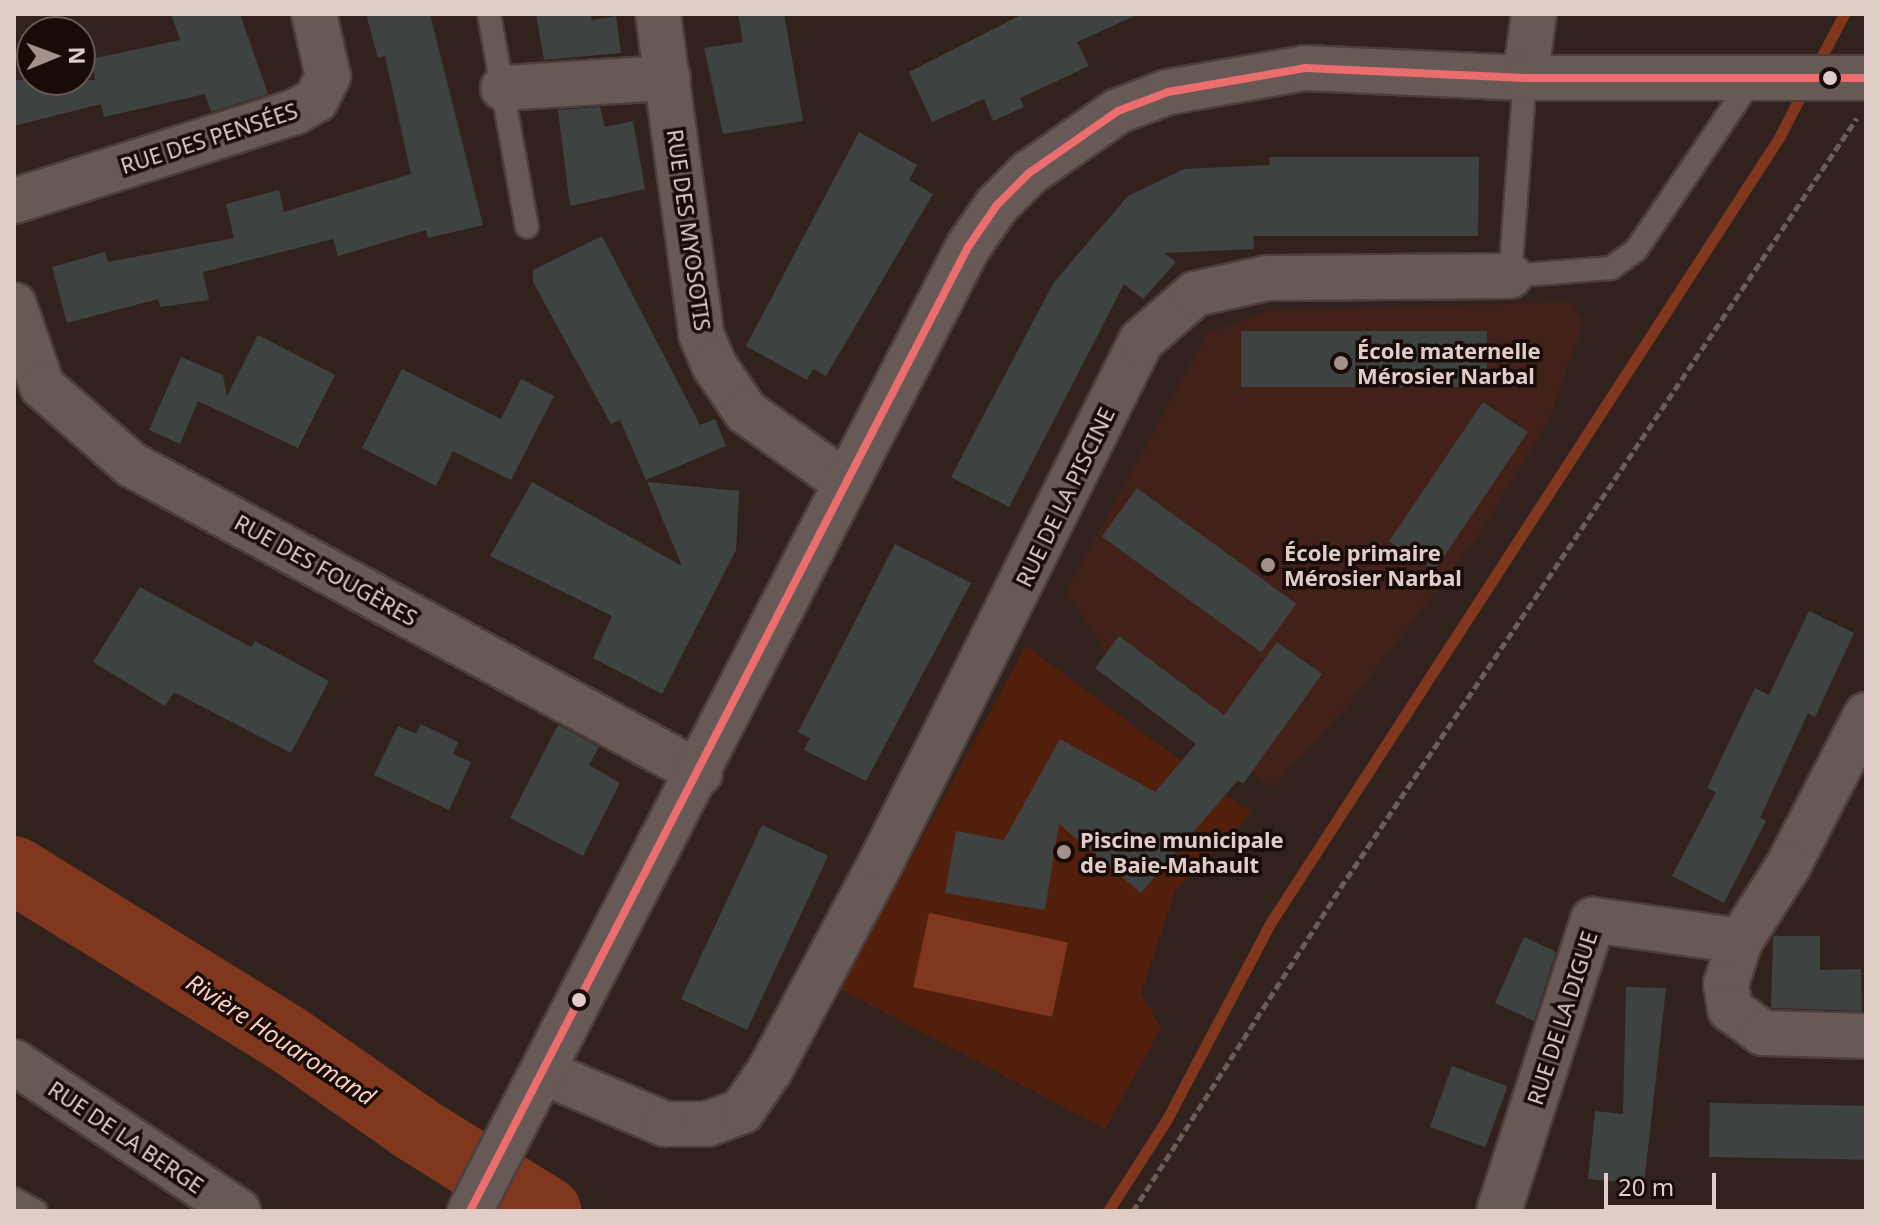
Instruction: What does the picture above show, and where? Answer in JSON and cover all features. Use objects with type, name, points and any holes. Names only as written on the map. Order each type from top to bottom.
[{"type":"street","name":"RUE DES PENSÉES","points":[[14,201],[295,112],[316,100],[328,76],[314,14]]},
{"type":"street","name":"RUE DES MYOSOTIS","points":[[658,14],[701,334],[714,365],[746,412],[843,481]]},
{"type":"street","points":[[1525,78],[1534,14]]},
{"type":"street","points":[[470,1211],[506,1148],[700,773],[843,481],[968,247],[997,205],[1069,141],[1118,111],[1168,92],[1305,68],[1525,78],[1866,78]]},
{"type":"street","points":[[503,88],[668,78]]},
{"type":"street","name":"RUE DE LA PISCINE","points":[[543,1072],[665,1124],[707,1124],[742,1111],[770,1070],[890,844],[1141,341],[1195,294],[1267,278],[1510,276]]},
{"type":"street","name":"RUE DES FOUGÈRES","points":[[14,305],[42,386],[132,465],[700,773]]},
{"type":"street","points":[[1866,715],[1787,868],[1740,941],[1726,984],[1730,1009],[1741,1021],[1763,1033],[1866,1036]]},
{"type":"street","name":"RUE DE LA DIGUE","points":[[1499,1211],[1593,920],[1740,941]]},
{"type":"street","name":"RUE DE LA BERGE","points":[[14,1062],[238,1211]]},
{"type":"lane","points":[[489,14],[527,227]]},
{"type":"lane","name":"RUE DE LA PISCINE","points":[[1510,276],[1611,268],[1636,250],[1762,76]]},
{"type":"lane","points":[[1510,276],[1525,78]]},
{"type":"lane","points":[[14,1199],[36,1211]]},
{"type":"path","points":[[1133,1211],[1347,878],[1866,104]]},
{"type":"shaded area","name":"École primaire Mérosier Narbal","points":[[1570,302],[1584,322],[1548,421],[1477,538],[1344,710],[1272,788],[1114,665],[1066,592],[1207,334],[1267,311]]},
{"type":"shaded area","name":"Piscine municipale de Baie-Mahault","points":[[1026,646],[1251,813],[1175,891],[1141,993],[1161,1028],[1105,1129],[840,989]]},
{"type":"shaded area","points":[[929,913],[1068,943],[1052,1017],[913,987]]},
{"type":"building","points":[[171,14],[240,14],[268,94],[211,112],[205,94],[104,117],[101,104],[14,126],[14,80],[16,96],[96,96],[96,58],[180,40]]},
{"type":"building","points":[[366,14],[430,14],[483,225],[428,238],[426,230],[338,256],[333,239],[203,272],[209,300],[160,307],[158,299],[67,323],[52,267],[105,252],[108,262],[234,238],[226,204],[279,190],[284,212],[411,174],[385,56],[378,58]]},
{"type":"building","points":[[536,14],[590,14],[592,20],[616,16],[621,53],[544,60]]},
{"type":"building","points":[[738,14],[784,14],[803,121],[723,134],[704,48],[743,42]]},
{"type":"building","points":[[1023,14],[1139,14],[1077,42],[1089,66],[1020,98],[1024,107],[993,121],[984,99],[932,122],[909,72]]},
{"type":"building","points":[[600,107],[605,127],[633,121],[645,189],[570,206],[558,110]]},
{"type":"building","points":[[859,132],[917,165],[909,180],[933,194],[826,376],[813,369],[807,380],[746,346]]},
{"type":"building","points":[[1269,157],[1479,157],[1478,236],[1253,236],[1254,249],[1164,253],[1176,262],[1143,299],[1124,284],[1009,507],[951,477],[1054,282],[1128,196],[1184,169],[1270,165]]},
{"type":"building","points":[[602,236],[700,425],[715,419],[726,446],[646,480],[620,420],[611,424],[533,282],[533,270]]},
{"type":"building","points":[[1241,331],[1487,331],[1487,387],[1241,387]]},
{"type":"building","points":[[258,335],[335,375],[298,448],[198,401],[180,444],[149,430],[181,357],[223,375],[227,396]]},
{"type":"building","points":[[402,369],[501,419],[521,379],[554,396],[511,480],[453,451],[436,486],[362,448]]},
{"type":"building","points":[[1483,402],[1528,432],[1434,571],[1389,541]]},
{"type":"building","points":[[532,482],[682,566],[647,482],[739,491],[736,550],[662,694],[593,658],[612,616],[490,556]]},
{"type":"building","points":[[1137,488],[1296,604],[1261,652],[1102,537]]},
{"type":"building","points":[[895,544],[971,583],[866,781],[804,750],[810,738],[798,732]]},
{"type":"building","points":[[140,587],[251,647],[255,641],[329,681],[291,753],[174,692],[165,706],[93,662]]},
{"type":"building","points":[[1809,611],[1854,633],[1815,717],[1808,713],[1760,818],[1766,821],[1724,903],[1672,876],[1716,792],[1707,788],[1755,688],[1769,695]]},
{"type":"building","points":[[1119,636],[1224,715],[1277,642],[1322,674],[1243,784],[1238,780],[1141,893],[1059,824],[1045,910],[945,893],[956,831],[1004,840],[1060,739],[1155,792],[1196,744],[1095,668]]},
{"type":"building","points":[[421,724],[458,742],[453,754],[471,762],[449,810],[374,775],[398,726],[416,734]]},
{"type":"building","points":[[558,725],[599,747],[589,765],[620,783],[583,856],[510,818]]},
{"type":"building","points":[[762,825],[828,856],[747,1030],[681,999]]},
{"type":"building","points":[[1773,936],[1820,936],[1820,970],[1861,969],[1862,1011],[1771,1008]]},
{"type":"building","points":[[1524,937],[1556,952],[1534,1021],[1495,1003]]},
{"type":"building","points":[[1626,987],[1666,988],[1643,1193],[1621,1191],[1621,1182],[1588,1179],[1595,1111],[1623,1114]]},
{"type":"building","points":[[1452,1066],[1507,1086],[1485,1147],[1430,1127]]},
{"type":"building","points":[[1710,1103],[1866,1106],[1865,1160],[1709,1157]]},
{"type":"waterway","points":[[1815,69],[1844,14]]},
{"type":"waterway","points":[[1108,1211],[1167,1119],[1271,922],[1780,136],[1805,87]]},
{"type":"waterway","name":"Rivière Houaromand","points":[[14,870],[289,1040],[416,1129],[547,1211]]},
{"type":"transit line","points":[[470,1211],[968,247],[997,205],[1029,173],[1118,111],[1168,92],[1305,68],[1525,78],[1866,78]]},
{"type":"place","name":"École maternelle Mérosier Narbal","points":[[1341,363]]},
{"type":"place","name":"École primaire Mérosier Narbal","points":[[1268,565]]},
{"type":"place","name":"Piscine municipale de Baie-Mahault","points":[[1064,852]]}]
